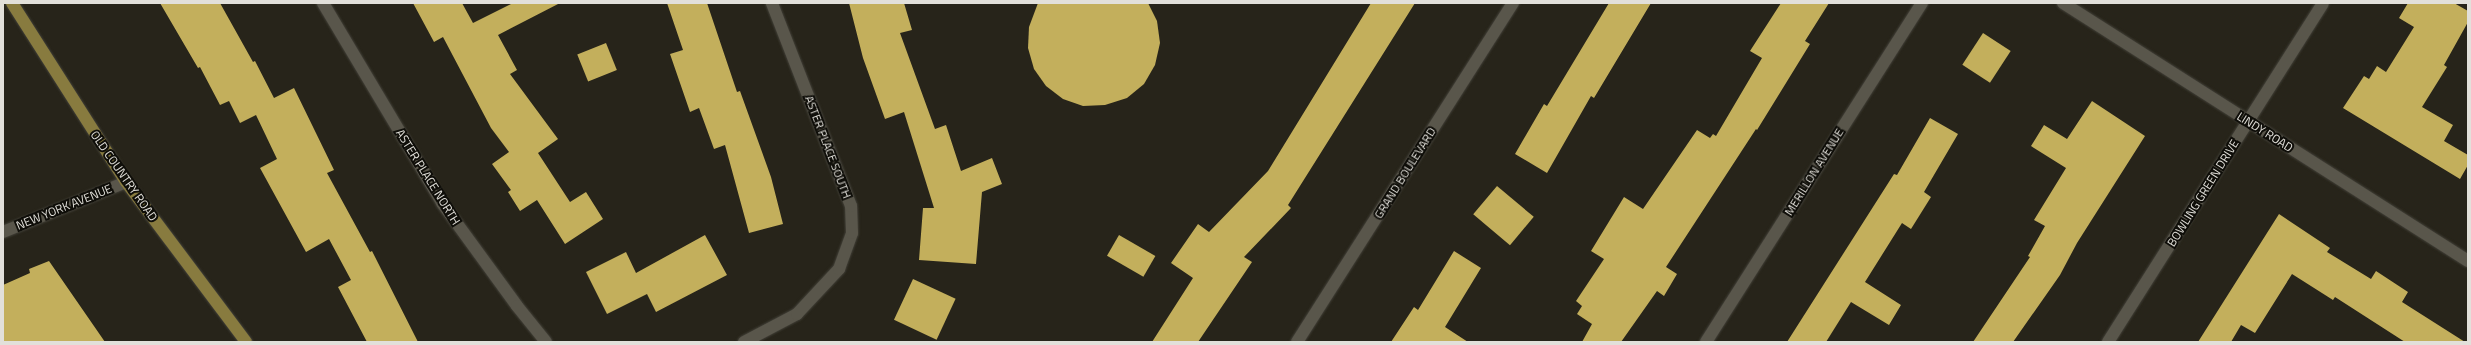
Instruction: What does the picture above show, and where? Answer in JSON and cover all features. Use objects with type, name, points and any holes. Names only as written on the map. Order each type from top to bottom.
[{"type":"main road","name":"OLD COUNTRY ROAD","points":[[12,3],[126,182],[246,342]]},
{"type":"street","name":"ASTER PLACE NORTH","points":[[323,3],[442,203],[517,306],[546,342]]},
{"type":"street","name":"ASTER PLACE SOUTH","points":[[744,342],[797,314],[839,269],[852,233],[852,206],[772,3]]},
{"type":"street","name":"GRAND BOULEVARD","points":[[1297,342],[1513,3]]},
{"type":"street","name":"MERILLON AVENUE","points":[[1706,342],[1922,3]]},
{"type":"street","name":"LINDY ROAD","points":[[2063,3],[2468,261]]},
{"type":"street","name":"BOWLING GREEN DRIVE","points":[[2108,342],[2323,3]]},
{"type":"street","name":"NEW YORK AVENUE","points":[[3,232],[126,182]]},
{"type":"building","points":[[160,3],[220,3],[253,62],[255,61],[274,98],[294,88],[334,170],[327,173],[370,252],[372,251],[418,342],[367,342],[338,287],[351,280],[329,239],[306,252],[260,168],[277,159],[256,115],[240,123],[229,101],[220,105],[200,67],[198,68]]},
{"type":"building","points":[[413,3],[462,3],[473,23],[513,3],[560,3],[498,35],[517,70],[510,74],[558,139],[538,153],[570,202],[586,192],[603,219],[565,244],[537,200],[520,211],[508,192],[511,190],[492,164],[509,152],[491,128],[443,37],[434,42]]},
{"type":"building","points":[[667,3],[707,3],[737,92],[740,91],[771,177],[783,224],[749,233],[725,145],[714,149],[699,108],[690,112],[670,54],[683,50]]},
{"type":"building","points":[[849,3],[904,3],[912,30],[900,33],[935,129],[946,125],[961,171],[992,158],[1002,184],[982,192],[976,264],[919,260],[923,208],[934,208],[904,112],[885,119],[863,58]]},
{"type":"building","points":[[1038,3],[1148,3],[1157,21],[1160,43],[1155,65],[1144,84],[1127,98],[1105,105],[1083,106],[1063,99],[1046,86],[1034,69],[1028,48],[1029,27]]},
{"type":"building","points":[[1371,3],[1415,3],[1288,205],[1291,208],[1244,257],[1252,262],[1198,342],[1152,342],[1193,278],[1171,263],[1198,224],[1209,232],[1268,171]]},
{"type":"building","points":[[1609,3],[1651,3],[1594,98],[1591,96],[1547,173],[1515,154],[1544,104],[1547,106]]},
{"type":"building","points":[[1781,3],[1829,3],[1805,41],[1810,44],[1757,130],[1756,129],[1666,267],[1677,274],[1664,296],[1657,291],[1621,342],[1582,342],[1592,324],[1577,314],[1582,306],[1576,301],[1604,259],[1591,251],[1624,197],[1643,209],[1697,130],[1710,138],[1713,134],[1716,136],[1762,58],[1750,51]]},
{"type":"building","points":[[2408,3],[2454,3],[2468,11],[2468,22],[2444,65],[2447,67],[2422,107],[2453,125],[2444,141],[2468,155],[2468,165],[2460,179],[2343,108],[2364,76],[2369,79],[2377,66],[2386,72],[2414,27],[2399,18]]},
{"type":"building","points":[[1983,33],[2011,51],[1990,83],[1962,65]]},
{"type":"building","points":[[606,43],[617,70],[588,82],[577,55]]},
{"type":"building","points":[[2092,101],[2145,136],[2077,243],[2060,275],[2013,342],[1973,342],[2030,257],[2028,256],[2045,226],[2034,220],[2066,168],[2031,146],[2044,125],[2067,139]]},
{"type":"building","points":[[1930,118],[1958,134],[1924,192],[1931,197],[1911,229],[1902,223],[1865,282],[1901,305],[1889,325],[1851,302],[1826,342],[1787,342],[1894,174],[1897,175]]},
{"type":"building","points":[[1497,186],[1534,217],[1510,245],[1473,214]]},
{"type":"building","points":[[2279,214],[2330,248],[2327,252],[2371,279],[2376,271],[2408,292],[2402,302],[2465,342],[2405,342],[2335,297],[2333,300],[2292,274],[2255,333],[2241,325],[2231,342],[2198,342]]},
{"type":"building","points":[[705,235],[727,275],[656,312],[647,294],[607,314],[586,272],[626,252],[636,273]]},
{"type":"building","points":[[1119,235],[1155,256],[1143,277],[1107,256]]},
{"type":"building","points":[[1454,251],[1481,268],[1445,327],[1468,342],[1391,342],[1414,307],[1418,310]]},
{"type":"building","points":[[49,261],[105,342],[3,342],[3,285],[30,273],[29,269]]},
{"type":"building","points":[[913,279],[956,299],[937,340],[894,320]]}]
